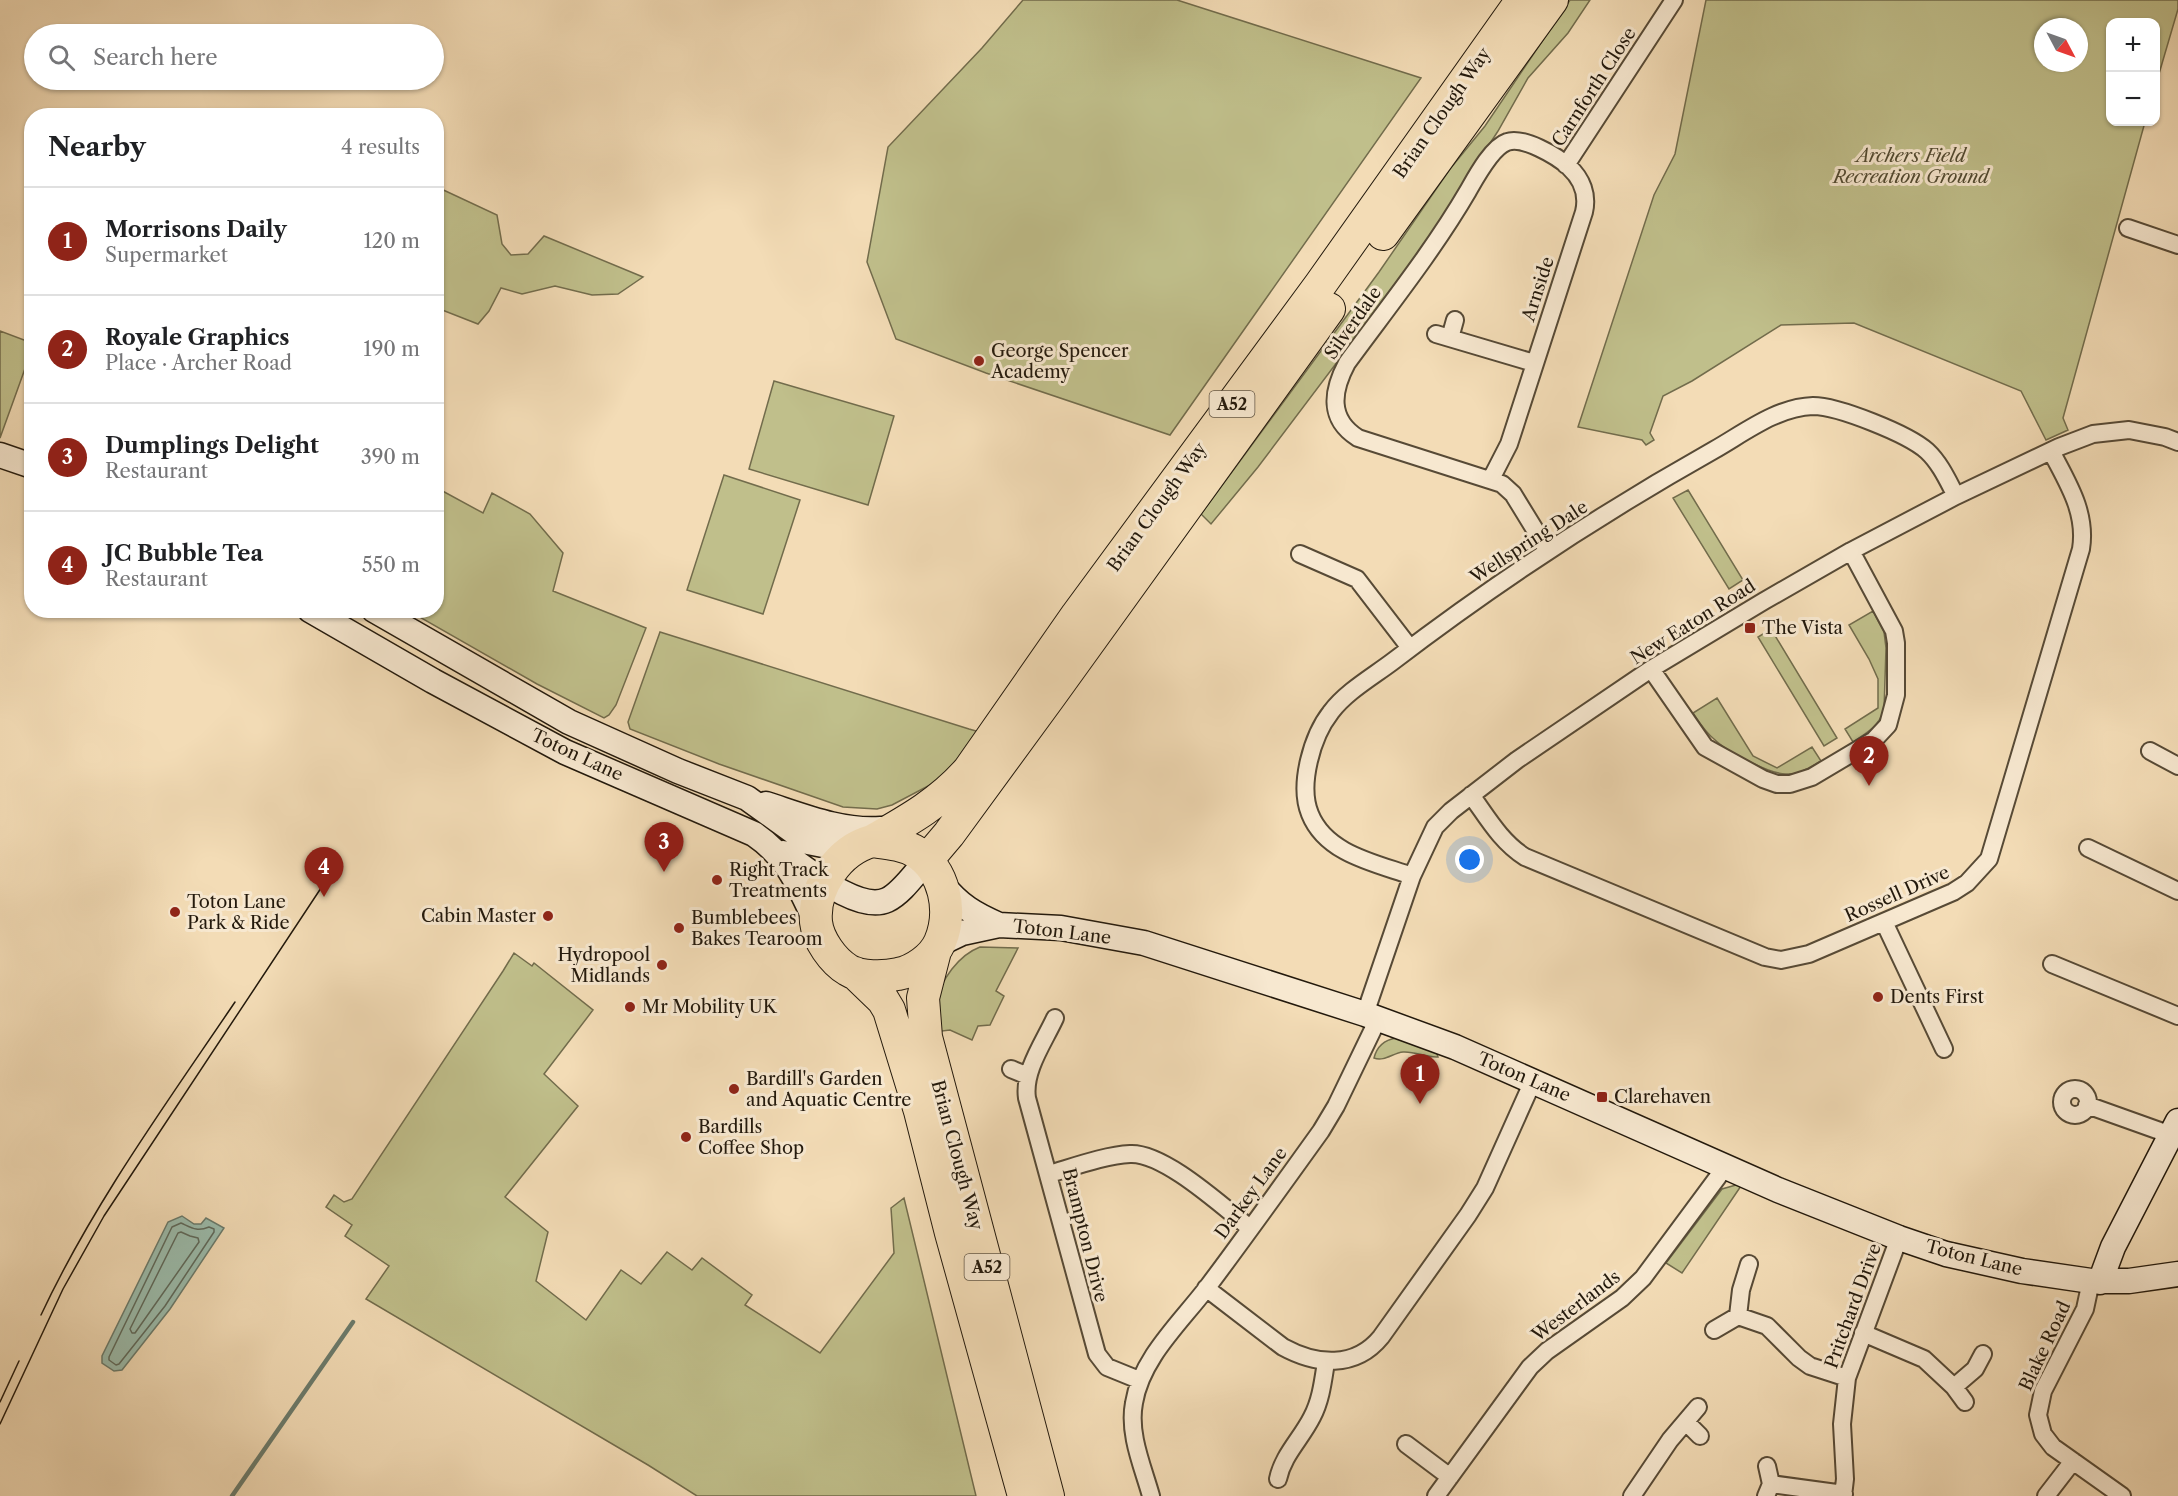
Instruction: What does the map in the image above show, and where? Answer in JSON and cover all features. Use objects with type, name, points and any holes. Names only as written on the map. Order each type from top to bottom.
[{"type":"highway","name":"Brian Clough Way","points":[[824,881],[836,865],[867,842],[936,802],[952,789],[969,770],[1077,615],[1320,285],[1522,0]]},
{"type":"highway","name":"Brian Clough Way","points":[[1048,1496],[926,1037],[923,998],[945,920],[946,906],[934,872],[949,834],[1552,0]]},
{"type":"highway","points":[[867,842],[901,845],[915,851],[934,872]]},
{"type":"highway","points":[[816,922],[824,881]]},
{"type":"highway","name":"Brian Clough Way","points":[[816,922],[823,942],[834,958],[883,1000],[889,1010],[920,1111],[954,1244],[1024,1496]]},
{"type":"highway","points":[[855,974],[891,976],[905,973],[919,965],[937,948]]},
{"type":"main road","points":[[0,455],[24,463]]},
{"type":"main road","name":"Toton Lane","points":[[324,618],[433,681],[565,752],[745,828],[772,846],[792,870],[816,922]]},
{"type":"main road","name":"Toton Lane","points":[[388,618],[569,722],[678,771],[747,798],[808,842],[833,848],[867,842]]},
{"type":"main road","points":[[747,798],[845,828],[879,829],[901,824]]},
{"type":"main road","points":[[772,846],[824,881],[866,903],[888,900],[934,872]]},
{"type":"main road","name":"Toton Lane","points":[[934,872],[962,906],[999,925]]},
{"type":"main road","name":"Toton Lane","points":[[937,948],[962,933],[999,925],[1061,928],[1144,943],[1371,1017],[1455,1047],[1807,1202],[1946,1254],[2022,1271],[2096,1282],[2129,1281],[2178,1274]]},
{"type":"main road","points":[[2096,1282],[2174,1128]]},
{"type":"street","name":"Carnforth Close","points":[[1566,165],[1674,0]]},
{"type":"street","name":"Arnside","points":[[1491,479],[1509,444],[1585,207],[1584,189],[1566,165],[1536,147],[1518,141]]},
{"type":"street","name":"Silverdale","points":[[1518,141],[1507,142],[1499,146],[1490,157],[1452,219],[1347,363],[1338,380],[1335,407],[1343,426],[1358,438],[1449,468],[1491,479],[1510,490],[1548,551]]},
{"type":"street","points":[[2128,228],[2178,245]]},
{"type":"street","points":[[1455,320],[1443,336],[1534,363]]},
{"type":"street","name":"Wellspring Dale","points":[[1412,876],[1334,846],[1315,826],[1305,797],[1305,783],[1317,735],[1332,710],[1410,648],[1488,591],[1548,551],[1693,462],[1770,418],[1801,408],[1814,406],[1840,411],[1905,437],[1926,450],[1934,459],[1956,496]]},
{"type":"street","name":"New Eaton Road","points":[[1371,1017],[1412,876],[1435,827],[1451,811],[1517,760],[1651,669],[1764,601],[1851,551],[1956,496],[2092,434],[2129,430],[2178,442]]},
{"type":"street","name":"Rossell Drive","points":[[1471,795],[1500,836],[1525,856],[1765,957],[1781,960],[1809,954],[1953,892],[1967,883],[1989,859],[2083,537],[2082,518],[2078,505],[2052,451]]},
{"type":"street","points":[[1651,669],[1705,747],[1763,780],[1777,784],[1790,784],[1812,777],[1874,740],[1888,725],[1895,704],[1896,643],[1894,630],[1851,551]]},
{"type":"street","points":[[1300,554],[1357,579],[1410,648]]},
{"type":"street","points":[[2150,751],[2178,766]]},
{"type":"street","points":[[2088,848],[2178,891]]},
{"type":"street","points":[[1884,922],[1944,1049]]},
{"type":"street","points":[[2052,964],[2178,1016]]},
{"type":"street","name":"Darkey Lane","points":[[1139,1380],[1154,1355],[1321,1131],[1336,1106],[1371,1017]]},
{"type":"street","name":"Brampton Drive","points":[[1055,1018],[1028,1076],[1027,1098],[1097,1354],[1107,1367],[1139,1380]]},
{"type":"street","points":[[1011,1069],[1028,1076]]},
{"type":"street","points":[[1206,1288],[1283,1347],[1295,1353],[1326,1362],[1353,1358],[1367,1350],[1381,1337],[1485,1188],[1533,1080]]},
{"type":"street","points":[[2087,1106],[2174,1128]]},
{"type":"street","points":[[1049,1174],[1123,1155],[1143,1155],[1168,1165],[1250,1228]]},
{"type":"street","name":"Westerlands","points":[[1436,1496],[1530,1367],[1547,1351],[1622,1298],[1643,1278],[1726,1166]]},
{"type":"street","name":"Pritchard Drive","points":[[1844,1495],[1842,1424],[1847,1378],[1899,1238]]},
{"type":"street","points":[[1738,1316],[1741,1290],[1749,1264]]},
{"type":"street","name":"Blake Road","points":[[2096,1282],[2085,1309],[2043,1390],[2038,1415],[2043,1434],[2053,1447],[2122,1496]]},
{"type":"street","points":[[1714,1330],[1738,1316],[1767,1326],[1810,1366],[1847,1378]]},
{"type":"street","points":[[1863,1333],[1924,1359],[1965,1402]]},
{"type":"street","points":[[1954,1388],[1975,1369],[1983,1354]]},
{"type":"street","points":[[1278,1479],[1281,1467],[1312,1418],[1318,1403],[1326,1362]]},
{"type":"street","points":[[1139,1380],[1132,1428],[1152,1496]]},
{"type":"street","points":[[1632,1496],[1670,1440],[1698,1407]]},
{"type":"street","points":[[1686,1422],[1700,1436]]},
{"type":"street","points":[[1406,1444],[1450,1477]]},
{"type":"street","points":[[2046,1496],[2073,1461]]},
{"type":"street","points":[[1767,1466],[1768,1490],[1844,1495]]},
{"type":"green space","points":[[1023,0],[1177,0],[1421,78],[1170,435],[986,373],[896,339],[867,262],[888,147],[982,48]]},
{"type":"green space","points":[[1570,0],[1590,0],[1568,33],[1528,78],[1498,131],[1418,255],[1258,467],[1211,524],[1201,514],[1379,272],[1450,169],[1485,126]]},
{"type":"green space","name":"Archers Field Recreation Ground","points":[[1706,0],[2178,0],[2178,9],[2160,70],[2160,18],[2106,18],[2106,126],[2144,126],[2063,418],[2068,430],[2046,440],[2021,391],[1854,323],[1781,325],[1692,381],[1663,396],[1650,433],[1654,440],[1646,445],[1642,440],[1578,427],[1654,195],[1675,154]]},
{"type":"green space","points":[[444,190],[497,215],[502,244],[511,255],[528,254],[544,236],[643,277],[618,294],[592,295],[555,286],[522,294],[501,288],[489,311],[478,324],[444,311]]},
{"type":"green space","points":[[0,331],[24,340],[24,371],[0,438]]},
{"type":"green space","points":[[774,381],[894,416],[868,505],[749,469]]},
{"type":"green space","points":[[724,475],[800,500],[763,614],[687,590]]},
{"type":"green space","points":[[1688,490],[1743,580],[1729,589],[1673,498]]},
{"type":"green space","points":[[444,492],[483,513],[492,493],[530,514],[563,553],[553,591],[646,628],[616,705],[604,718],[537,684],[421,618],[444,618]]},
{"type":"green space","points":[[1873,611],[1884,632],[1886,648],[1884,710],[1876,725],[1853,742],[1845,729],[1878,708],[1878,679],[1849,625]]},
{"type":"green space","points":[[1771,629],[1837,738],[1824,746],[1758,637]]},
{"type":"green space","points":[[660,632],[983,733],[934,790],[930,785],[892,805],[877,809],[843,807],[719,764],[630,729],[628,722]]},
{"type":"green space","points":[[1717,698],[1753,756],[1777,768],[1812,747],[1821,761],[1800,772],[1786,774],[1759,766],[1728,750],[1702,727],[1693,713]]},
{"type":"green space","points":[[980,947],[1018,948],[996,991],[1004,996],[990,1025],[978,1026],[972,1040],[950,1030],[934,1032],[939,994],[946,977],[958,962]]},
{"type":"green space","points":[[514,953],[532,966],[534,963],[593,1010],[544,1074],[578,1106],[505,1197],[548,1232],[536,1281],[586,1320],[621,1270],[641,1284],[667,1252],[692,1270],[702,1258],[752,1295],[745,1305],[820,1353],[894,1253],[891,1208],[904,1198],[976,1496],[697,1496],[366,1299],[389,1266],[345,1236],[352,1225],[326,1207],[334,1195],[344,1202],[352,1199]]},
{"type":"green space","points":[[1396,1038],[1436,1051],[1438,1057],[1403,1052],[1381,1059],[1374,1058],[1382,1044]]},
{"type":"green space","points":[[1743,1183],[1682,1273],[1666,1263],[1722,1189]]},
{"type":"water","points":[[182,1216],[194,1224],[201,1224],[206,1218],[224,1228],[170,1309],[122,1370],[114,1371],[102,1363],[102,1356],[168,1222]]},
{"type":"waterway","points":[[232,1496],[353,1322]]},
{"type":"tram line","points":[[0,1424],[63,1289],[104,1216],[325,882]]},
{"type":"tram line","points":[[41,1315],[61,1274],[107,1194],[235,1002]]},
{"type":"tram line","points":[[0,1402],[19,1361]]},
{"type":"place","name":"George Spencer Academy","points":[[979,361]]},
{"type":"place","name":"The Vista","points":[[1750,628]]},
{"type":"place","name":"Royale Graphics","points":[[1869,786]]},
{"type":"place","name":"Dumplings Delight","points":[[664,872]]},
{"type":"place","name":"Right Track Treatments","points":[[717,880]]},
{"type":"place","name":"JC Bubble Tea","points":[[324,897]]},
{"type":"place","name":"Toton Lane Park & Ride","points":[[175,912]]},
{"type":"place","name":"Cabin Master","points":[[548,916]]},
{"type":"place","name":"Bumblebees Bakes Tearoom","points":[[679,928]]},
{"type":"place","name":"Hydropool Midlands","points":[[662,965]]},
{"type":"place","name":"Dents First","points":[[1878,997]]},
{"type":"place","name":"Mr Mobility UK","points":[[630,1007]]},
{"type":"place","name":"Bardill's Garden and Aquatic Centre","points":[[734,1089]]},
{"type":"place","name":"Clarehaven","points":[[1602,1097]]},
{"type":"place","name":"Morrisons Daily","points":[[1420,1104]]},
{"type":"place","name":"Bardills Coffee Shop","points":[[686,1137]]}]
